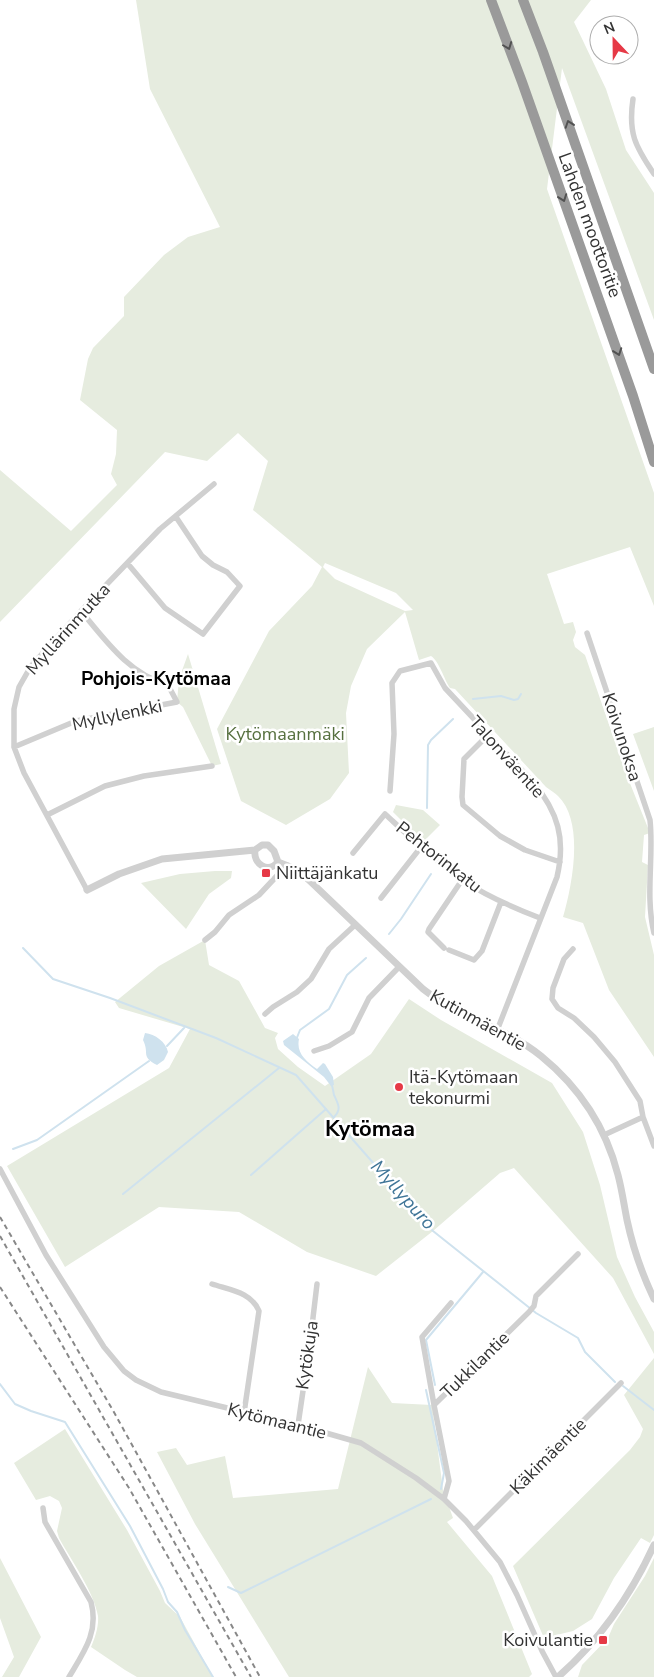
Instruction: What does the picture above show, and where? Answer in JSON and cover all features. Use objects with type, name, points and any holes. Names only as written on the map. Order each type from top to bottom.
[{"type":"highway","name":"Lahden moottoritie","points":[[491,0],[630,387],[654,462]]},
{"type":"highway","name":"Lahden moottoritie","points":[[524,0],[654,369]]},
{"type":"street","points":[[633,99],[631,117],[633,135],[637,146],[654,174]]},
{"type":"street","name":"Myllärinmutka","points":[[87,890],[24,773],[14,747],[14,709],[19,687],[31,666],[81,611],[160,529],[214,484]]},
{"type":"street","points":[[128,564],[165,608],[203,634],[240,586],[227,572],[213,565],[202,556],[176,517]]},
{"type":"street","name":"Myllylenkki","points":[[14,747],[76,721],[177,702],[168,685],[151,680],[118,654],[81,611]]},
{"type":"street","name":"Koivunoksa","points":[[587,633],[647,810],[653,834],[651,910],[654,933]]},
{"type":"street","name":"Talonväentie","points":[[390,791],[394,734],[392,683],[400,671],[431,663],[445,688],[544,796],[552,811],[560,834],[561,844],[557,877],[498,1028]]},
{"type":"street","points":[[488,735],[464,759],[463,805],[500,836],[525,850],[560,862]]},
{"type":"street","points":[[46,815],[105,786],[144,776],[212,766]]},
{"type":"street","name":"Pehtorinkatu","points":[[353,853],[385,814],[462,880],[501,902],[540,918]]},
{"type":"street","name":"Kutinmäentie","points":[[87,890],[119,874],[162,859],[255,850],[258,846],[268,845],[274,851],[278,862],[298,870],[423,989],[439,1001],[466,1015],[512,1035],[542,1057],[585,1101],[604,1135],[619,1177],[627,1220],[639,1266],[654,1299]]},
{"type":"street","points":[[381,898],[422,847]]},
{"type":"street","name":"Kutinmäentie","points":[[255,850],[254,854],[257,862],[262,866],[269,868],[278,862]]},
{"type":"street","points":[[205,940],[215,932],[229,915],[259,895],[286,866]]},
{"type":"street","points":[[462,880],[428,932],[432,938],[446,949],[474,960],[482,951],[501,902]]},
{"type":"street","points":[[265,1014],[297,992],[311,979],[329,950],[355,925]]},
{"type":"street","points":[[573,949],[564,959],[553,988],[552,999],[558,1008],[574,1018],[594,1037],[615,1062],[640,1101],[643,1116],[654,1146]]},
{"type":"street","points":[[314,1051],[329,1046],[352,1032],[369,998],[399,967]]},
{"type":"street","points":[[604,1135],[643,1116]]},
{"type":"street","name":"Kytömaantie","points":[[0,1169],[46,1256],[104,1347],[124,1371],[136,1380],[161,1392],[298,1425],[360,1443],[402,1468],[444,1499],[474,1530],[500,1562],[542,1651],[557,1677]]},
{"type":"street","name":"Tukkilantie","points":[[444,1499],[448,1481],[434,1405],[529,1312],[534,1306],[536,1296],[578,1254]]},
{"type":"street","points":[[212,1284],[248,1296],[256,1303],[260,1311],[244,1412]]},
{"type":"street","name":"Kytökuja","points":[[298,1425],[317,1284]]},
{"type":"street","points":[[434,1405],[422,1337],[451,1303]]},
{"type":"street","name":"Käkimäentie","points":[[474,1530],[621,1383]]},
{"type":"street","points":[[43,1508],[45,1522],[91,1602],[94,1615],[92,1636],[70,1677]]},
{"type":"street","points":[[557,1677],[582,1654],[609,1622],[641,1572],[654,1545]]},
{"type":"green space","name":"Kytömaanmäki","points":[[136,0],[591,0],[574,22],[589,53],[589,65],[595,65],[606,89],[626,150],[654,193],[654,320],[562,68],[547,189],[654,493],[654,606],[630,547],[547,574],[564,624],[573,622],[576,632],[573,640],[575,647],[585,655],[625,771],[650,833],[644,835],[642,862],[648,865],[645,917],[654,955],[654,1057],[609,990],[583,923],[563,917],[570,889],[574,855],[574,838],[566,807],[558,796],[546,787],[455,689],[450,688],[434,658],[431,656],[419,660],[405,612],[367,649],[351,686],[346,713],[349,773],[330,799],[286,825],[241,801],[217,729],[269,631],[312,586],[322,567],[253,510],[268,461],[238,433],[207,461],[165,452],[0,622],[0,470],[71,531],[117,485],[111,474],[116,454],[117,430],[80,400],[88,359],[93,348],[124,316],[124,297],[164,255],[188,237],[220,227],[150,89]],"holes":[[[325,563],[396,593],[413,610],[405,611],[335,579],[323,567]]]},
{"type":"green space","points":[[188,654],[221,764],[212,766],[183,707],[177,702],[179,679]]},
{"type":"green space","points":[[654,727],[654,791],[633,734]]},
{"type":"green space","points":[[396,805],[423,810],[440,825],[423,842],[393,812]]},
{"type":"green space","points":[[232,871],[231,878],[209,894],[186,929],[141,883],[180,874]]},
{"type":"green space","points":[[205,940],[209,965],[239,981],[265,1028],[278,1033],[275,1038],[278,1049],[298,1067],[325,1086],[371,1054],[409,999],[441,1020],[552,1083],[583,1132],[600,1185],[617,1257],[635,1297],[654,1332],[654,1354],[613,1278],[514,1168],[500,1173],[433,1231],[376,1276],[307,1252],[239,1212],[159,1207],[65,1267],[7,1166],[169,1068],[190,1029],[119,1008],[115,1002],[159,966]]},
{"type":"green space","points":[[654,1358],[654,1535],[650,1543],[641,1538],[614,1578],[592,1619],[573,1631],[544,1638],[513,1566],[630,1450],[640,1437],[643,1429],[624,1395]]},
{"type":"green space","points":[[368,1367],[392,1403],[432,1405],[443,1490],[453,1518],[447,1522],[492,1576],[532,1674],[529,1677],[289,1677],[195,1524],[157,1452],[176,1448],[187,1465],[225,1456],[233,1498],[338,1489]]},
{"type":"green space","points":[[65,1429],[127,1530],[165,1603],[180,1617],[213,1677],[137,1677],[91,1647],[98,1624],[98,1616],[87,1587],[59,1538],[57,1531],[62,1508],[59,1501],[50,1496],[36,1500],[14,1463]]},
{"type":"green space","points":[[0,1558],[41,1637],[19,1677],[2,1677],[14,1657],[0,1618]]},
{"type":"green space","points":[[654,1558],[654,1677],[578,1677],[582,1665],[608,1638],[614,1624],[645,1576]]},
{"type":"water","points":[[145,1033],[160,1039],[167,1048],[168,1052],[164,1060],[157,1065],[147,1057],[143,1040]]},
{"type":"water","points":[[293,1034],[299,1039],[300,1053],[317,1069],[323,1063],[325,1064],[333,1077],[334,1085],[331,1086],[324,1077],[284,1045],[283,1041]]},
{"type":"waterway","points":[[473,699],[501,696],[514,700],[518,699],[521,694]]},
{"type":"waterway","points":[[427,808],[428,745],[453,719]]},
{"type":"waterway","points":[[389,934],[431,874]]},
{"type":"waterway","name":"Myllypuro","points":[[23,948],[53,979],[110,998],[216,1038],[296,1075],[433,1231],[536,1313],[578,1338],[585,1352],[615,1382]]},
{"type":"waterway","points":[[296,1040],[300,1030],[329,1009],[347,975],[366,958]]},
{"type":"waterway","points":[[167,1046],[184,1028]]},
{"type":"waterway","points":[[13,1149],[37,1140],[149,1061]]},
{"type":"waterway","points":[[123,1194],[279,1068]]},
{"type":"waterway","points":[[331,1083],[338,1106],[338,1111],[334,1117]]},
{"type":"waterway","points":[[251,1175],[326,1109]]},
{"type":"waterway","points":[[435,1385],[426,1340],[483,1272]]},
{"type":"waterway","points":[[0,1384],[15,1404],[65,1422],[130,1526],[168,1602],[177,1612],[185,1630],[213,1677]]},
{"type":"waterway","name":"Myllypuro","points":[[623,1386],[654,1410]]},
{"type":"waterway","points":[[426,1390],[444,1473],[441,1489]]},
{"type":"waterway","points":[[228,1587],[241,1593],[431,1499]]},
{"type":"railway","points":[[0,1217],[115,1414],[260,1677]]},
{"type":"railway","points":[[0,1236],[251,1677]]},
{"type":"railway","points":[[0,1287],[129,1488],[236,1677]]},
{"type":"place","name":"Niittäjänkatu","points":[[266,873]]},
{"type":"place","name":"Itä-Kytömaan tekonurmi","points":[[399,1087]]},
{"type":"place","name":"Koivulantie","points":[[603,1640]]},
{"type":"district","name":"Pohjois-Kytömaa","points":[[156,679]]},
{"type":"district","name":"Kytömaa","points":[[370,1129]]}]
